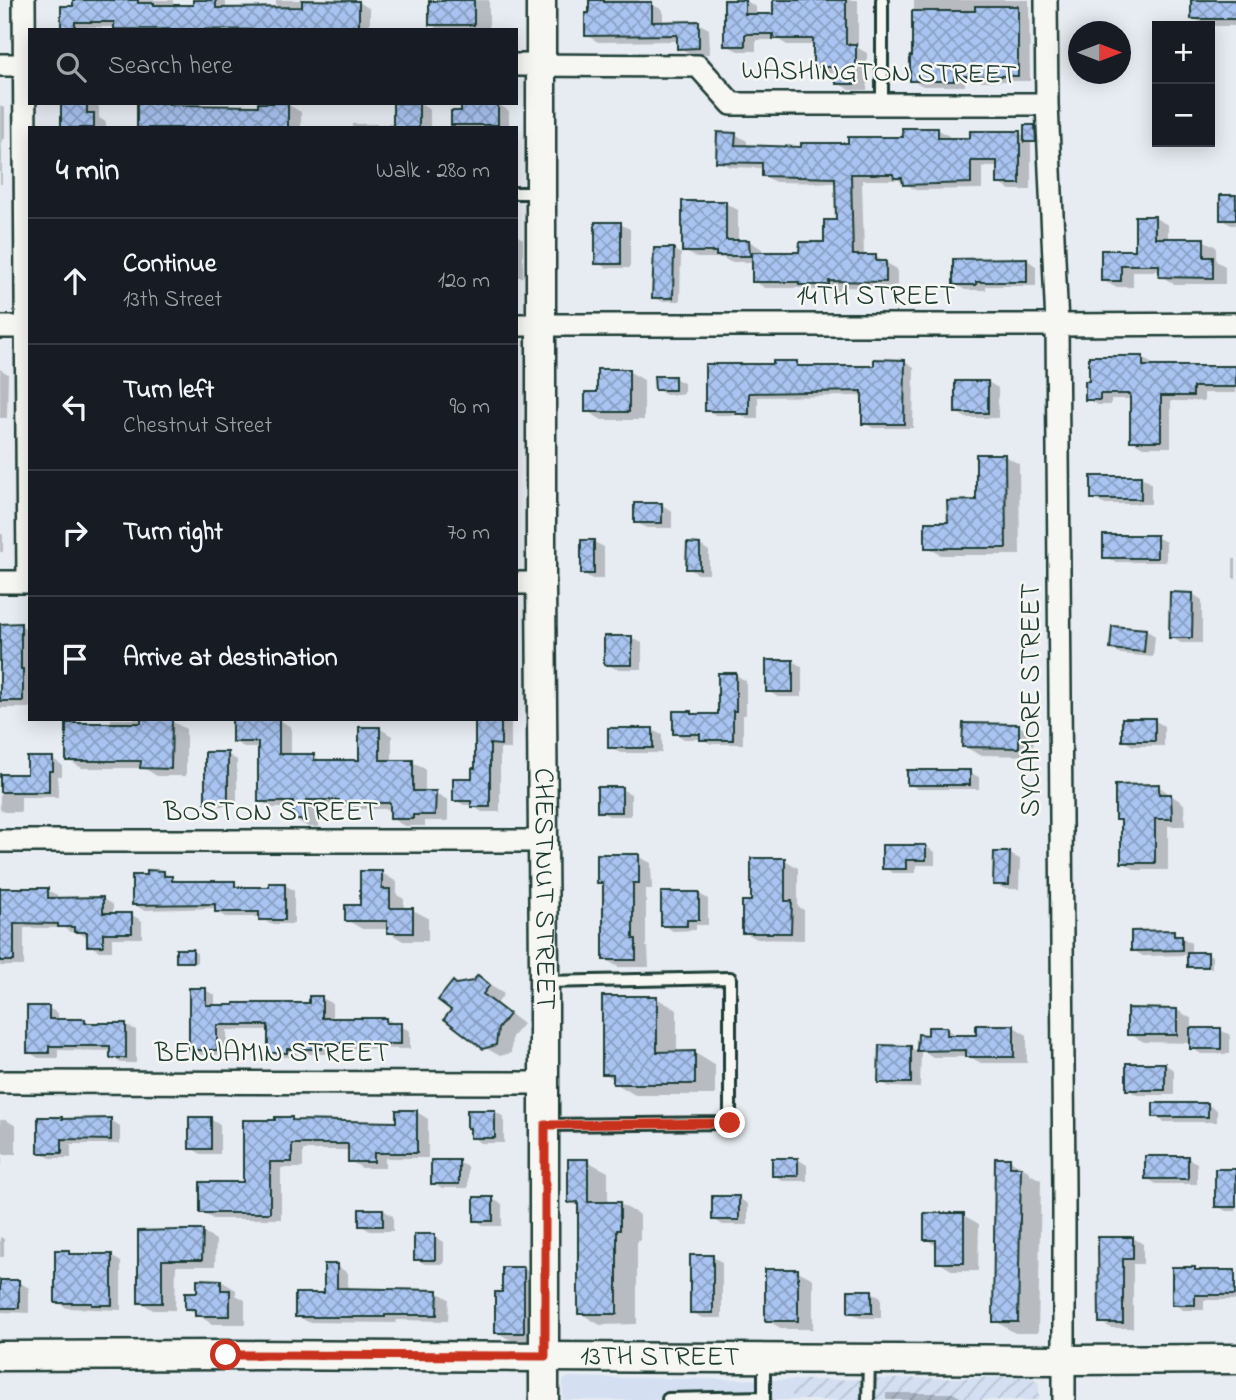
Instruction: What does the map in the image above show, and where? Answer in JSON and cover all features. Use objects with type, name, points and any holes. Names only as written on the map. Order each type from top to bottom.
[{"type":"street","points":[[0,327],[28,327],[27,65],[24,0]]},
{"type":"street","name":"CHESTNUT STREET","points":[[541,0],[529,65],[529,583],[543,841],[544,1400]]},
{"type":"street","name":"SYCAMORE STREET","points":[[1046,0],[1047,104],[1057,326],[1064,1400]]},
{"type":"street","points":[[0,65],[27,65]]},
{"type":"street","name":"WASHINGTON STREET","points":[[529,65],[698,66],[732,104],[1047,104]]},
{"type":"street","name":"14TH STREET","points":[[529,325],[1236,324]]},
{"type":"street","points":[[0,582],[28,582]]},
{"type":"street","name":"BOSTON STREET","points":[[0,841],[543,841]]},
{"type":"street","name":"BENJAMIN STREET","points":[[0,1082],[544,1083]]},
{"type":"street","name":"13TH STREET","points":[[0,1356],[1236,1359]]},
{"type":"lane","points":[[882,0],[882,105]]},
{"type":"lane","points":[[544,982],[730,978],[730,1123],[545,1125]]},
{"type":"lane","points":[[668,1399],[764,1399],[764,1358]]},
{"type":"lane","points":[[869,1359],[869,1400]]},
{"type":"shaded area","points":[[569,1377],[792,1380],[792,1400],[563,1400],[563,1380]]},
{"type":"shaded area","points":[[1032,1377],[1039,1383],[1039,1400],[792,1400],[792,1380]]},
{"type":"building","points":[[73,0],[138,0],[138,3],[154,5],[193,5],[193,0],[216,0],[216,8],[302,7],[302,0],[359,1],[359,26],[114,28],[114,22],[75,22],[75,28],[61,28],[61,6],[73,6]]},
{"type":"building","points":[[474,0],[474,25],[429,25],[429,1]]},
{"type":"building","points":[[589,0],[652,2],[652,22],[699,21],[699,48],[677,49],[677,35],[585,36],[585,13],[589,13]]},
{"type":"building","points":[[724,0],[745,0],[745,14],[773,14],[773,0],[846,0],[846,44],[856,44],[856,84],[836,84],[836,67],[813,67],[813,39],[773,39],[773,34],[745,34],[745,46],[724,46]]},
{"type":"building","points":[[1191,0],[1236,0],[1236,19],[1191,19]]},
{"type":"building","points":[[975,6],[1018,6],[1018,76],[954,76],[954,81],[910,81],[912,11],[975,11]]},
{"type":"building","points":[[61,105],[87,105],[87,113],[94,113],[94,126],[61,126]]},
{"type":"building","points":[[137,105],[288,105],[288,126],[137,126]]},
{"type":"building","points":[[393,105],[419,105],[419,126],[393,126]]},
{"type":"building","points":[[461,105],[498,105],[498,125],[451,125],[451,111],[461,111]]},
{"type":"building","points":[[1024,125],[1035,125],[1036,142],[1024,142]]},
{"type":"building","points":[[902,128],[938,128],[938,138],[970,138],[970,131],[1020,131],[1020,184],[997,184],[997,161],[971,161],[971,183],[903,185],[902,178],[894,178],[893,174],[851,174],[853,255],[876,255],[876,261],[886,261],[886,282],[829,281],[829,285],[799,285],[799,282],[752,282],[752,252],[799,252],[800,242],[824,242],[824,220],[836,220],[835,178],[762,176],[762,163],[716,162],[717,132],[736,133],[735,145],[801,147],[801,143],[848,143],[848,137],[903,137]]},
{"type":"building","points":[[1220,195],[1236,195],[1236,220],[1220,220]]},
{"type":"building","points":[[682,201],[726,201],[726,240],[749,240],[750,256],[682,252]]},
{"type":"building","points":[[1135,216],[1155,216],[1155,238],[1204,238],[1204,257],[1213,257],[1213,278],[1159,277],[1159,265],[1121,265],[1121,281],[1101,281],[1101,250],[1135,250]]},
{"type":"building","points":[[595,222],[621,222],[621,264],[595,264]]},
{"type":"building","points":[[654,248],[674,248],[673,298],[652,298]]},
{"type":"building","points":[[1027,258],[1027,282],[953,285],[953,259]]},
{"type":"building","points":[[1089,356],[1143,356],[1143,366],[1236,366],[1236,387],[1193,387],[1193,396],[1161,396],[1161,441],[1130,441],[1130,394],[1100,394],[1100,400],[1085,400],[1085,381],[1089,381]]},
{"type":"building","points":[[874,359],[905,360],[904,424],[862,424],[862,391],[749,393],[749,414],[736,414],[736,411],[705,411],[705,364],[773,364],[773,361],[797,361],[797,366],[874,366]]},
{"type":"building","points":[[597,369],[629,369],[629,412],[585,412],[585,392],[597,392]]},
{"type":"building","points":[[654,376],[675,376],[675,390],[655,390]]},
{"type":"building","points":[[955,381],[988,381],[988,413],[955,413]]},
{"type":"building","points":[[976,454],[1005,454],[1006,548],[925,548],[925,522],[948,522],[947,501],[976,500]]},
{"type":"building","points":[[1091,476],[1141,476],[1141,499],[1091,499]]},
{"type":"building","points":[[634,503],[662,503],[662,523],[634,523]]},
{"type":"building","points":[[1103,535],[1157,535],[1157,558],[1103,558]]},
{"type":"building","points":[[581,540],[594,540],[594,574],[581,574]]},
{"type":"building","points":[[687,543],[700,544],[700,569],[686,569]]},
{"type":"building","points":[[1170,592],[1193,593],[1192,638],[1169,638]]},
{"type":"building","points":[[21,623],[23,701],[0,701],[0,624]]},
{"type":"building","points":[[1112,626],[1146,629],[1144,652],[1110,649]]},
{"type":"building","points":[[604,636],[632,636],[632,665],[604,665]]},
{"type":"building","points":[[766,660],[793,660],[793,692],[766,692]]},
{"type":"building","points":[[718,673],[736,673],[733,740],[700,740],[700,734],[673,734],[673,711],[718,714]]},
{"type":"building","points":[[1122,718],[1155,718],[1155,741],[1122,741]]},
{"type":"building","points":[[172,721],[171,769],[140,768],[141,761],[66,761],[66,723]]},
{"type":"building","points":[[232,721],[279,721],[279,754],[314,754],[314,760],[359,760],[359,727],[380,727],[380,760],[413,760],[413,791],[436,791],[435,815],[390,819],[390,803],[307,800],[307,820],[293,820],[293,802],[258,802],[258,742],[232,742]]},
{"type":"building","points":[[475,721],[501,721],[501,745],[490,744],[490,807],[471,807],[471,801],[453,801],[453,778],[472,778],[472,768],[475,768]]},
{"type":"building","points":[[963,723],[1019,724],[1019,748],[962,747]]},
{"type":"building","points":[[608,728],[653,728],[653,748],[608,748]]},
{"type":"building","points":[[205,752],[228,752],[228,802],[205,802]]},
{"type":"building","points":[[27,757],[53,757],[53,771],[49,771],[49,792],[0,792],[0,774],[27,774]]},
{"type":"building","points":[[907,770],[970,770],[970,785],[907,785]]},
{"type":"building","points":[[1159,784],[1159,794],[1171,794],[1172,819],[1155,819],[1155,863],[1121,863],[1121,820],[1115,820],[1115,785]]},
{"type":"building","points":[[597,787],[622,787],[622,812],[597,812]]},
{"type":"building","points":[[882,845],[926,845],[926,860],[906,860],[906,869],[882,869]]},
{"type":"building","points":[[994,852],[1010,852],[1009,885],[993,885]]},
{"type":"building","points":[[597,854],[639,854],[639,883],[633,883],[633,939],[636,939],[636,960],[603,960],[603,883],[597,883]]},
{"type":"building","points":[[751,858],[785,858],[785,901],[792,901],[791,933],[742,933],[742,901],[751,901]]},
{"type":"building","points":[[147,870],[164,871],[164,876],[172,876],[172,881],[235,881],[235,887],[269,887],[269,883],[285,883],[285,920],[259,920],[259,912],[215,912],[215,904],[132,905],[132,875],[147,875]]},
{"type":"building","points":[[360,871],[382,871],[382,889],[390,889],[390,908],[413,908],[413,933],[387,933],[387,921],[345,921],[345,905],[360,905]]},
{"type":"building","points":[[0,888],[48,888],[48,898],[103,897],[103,913],[132,913],[132,933],[103,933],[103,946],[87,946],[87,932],[74,932],[74,927],[14,923],[14,961],[0,961]]},
{"type":"building","points":[[661,892],[699,892],[699,920],[687,920],[687,926],[661,926]]},
{"type":"building","points":[[1174,930],[1174,936],[1182,936],[1182,950],[1131,951],[1131,931]]},
{"type":"building","points":[[176,949],[193,949],[193,962],[176,962]]},
{"type":"building","points":[[1187,952],[1208,952],[1208,967],[1187,967]]},
{"type":"building","points":[[478,975],[490,985],[483,994],[509,1014],[498,1029],[496,1045],[483,1049],[444,1019],[451,1010],[438,1000],[453,981],[456,984],[473,981]]},
{"type":"building","points":[[189,988],[206,988],[206,1005],[309,1003],[309,996],[322,996],[322,1018],[386,1018],[386,1023],[401,1023],[401,1044],[322,1043],[322,1049],[287,1049],[287,1053],[268,1053],[268,1025],[217,1025],[217,1050],[189,1050]]},
{"type":"building","points":[[602,996],[657,996],[657,1052],[695,1051],[695,1084],[613,1084],[613,1074],[602,1074]]},
{"type":"building","points":[[27,1006],[49,1006],[49,1019],[85,1019],[85,1023],[126,1023],[126,1058],[110,1058],[110,1046],[49,1046],[49,1053],[27,1053]]},
{"type":"building","points":[[1127,1008],[1177,1009],[1177,1035],[1127,1035]]},
{"type":"building","points":[[976,1025],[1014,1025],[1014,1057],[966,1057],[966,1050],[917,1051],[918,1034],[928,1035],[928,1027],[947,1027],[947,1035],[976,1035]]},
{"type":"building","points":[[1190,1028],[1221,1028],[1221,1049],[1190,1049]]},
{"type":"building","points":[[879,1045],[911,1046],[911,1083],[878,1083]]},
{"type":"building","points":[[1126,1063],[1165,1063],[1165,1090],[1126,1090]]},
{"type":"building","points":[[1153,1103],[1208,1103],[1208,1117],[1153,1117]]},
{"type":"building","points":[[396,1110],[417,1110],[417,1153],[374,1153],[374,1162],[348,1162],[348,1144],[292,1144],[292,1162],[270,1162],[270,1213],[200,1213],[200,1182],[243,1182],[243,1120],[292,1117],[292,1120],[396,1122]]},
{"type":"building","points":[[467,1110],[495,1110],[495,1138],[470,1138]]},
{"type":"building","points":[[38,1117],[111,1118],[111,1140],[62,1139],[62,1153],[38,1153]]},
{"type":"building","points":[[189,1117],[211,1117],[211,1149],[189,1149]]},
{"type":"building","points":[[1145,1156],[1188,1156],[1188,1179],[1145,1179]]},
{"type":"building","points":[[772,1158],[798,1158],[798,1176],[772,1176]]},
{"type":"building","points":[[995,1158],[1010,1158],[1010,1167],[1021,1167],[1018,1322],[993,1322]]},
{"type":"building","points":[[568,1159],[588,1159],[588,1202],[620,1202],[620,1230],[617,1230],[617,1314],[578,1314],[578,1202],[568,1203]]},
{"type":"building","points":[[431,1160],[459,1160],[459,1184],[431,1184]]},
{"type":"building","points":[[1215,1169],[1236,1169],[1236,1207],[1215,1207]]},
{"type":"building","points":[[712,1196],[739,1196],[739,1220],[712,1220]]},
{"type":"building","points":[[474,1197],[493,1197],[493,1221],[474,1221]]},
{"type":"building","points":[[359,1209],[383,1209],[383,1226],[359,1226]]},
{"type":"building","points":[[924,1213],[964,1213],[964,1263],[936,1263],[936,1240],[924,1240]]},
{"type":"building","points":[[203,1230],[202,1260],[162,1260],[162,1303],[138,1303],[138,1231]]},
{"type":"building","points":[[414,1234],[435,1234],[435,1260],[414,1260]]},
{"type":"building","points":[[1098,1237],[1133,1237],[1133,1259],[1123,1259],[1123,1323],[1099,1323]]},
{"type":"building","points":[[55,1250],[69,1250],[69,1254],[112,1254],[112,1305],[55,1303]]},
{"type":"building","points":[[690,1255],[713,1255],[713,1313],[690,1313]]},
{"type":"building","points":[[324,1264],[337,1264],[337,1288],[438,1290],[437,1315],[295,1317],[295,1293],[324,1293]]},
{"type":"building","points":[[502,1267],[524,1267],[524,1333],[495,1333],[495,1292],[502,1292]]},
{"type":"building","points":[[1172,1267],[1235,1270],[1235,1295],[1195,1295],[1195,1305],[1172,1305]]},
{"type":"building","points":[[765,1269],[798,1269],[798,1321],[765,1321]]},
{"type":"building","points":[[197,1279],[221,1280],[221,1290],[230,1290],[230,1316],[195,1316],[195,1309],[185,1309],[185,1292],[197,1292]]},
{"type":"building","points":[[0,1280],[19,1280],[19,1308],[0,1308]]},
{"type":"building","points":[[848,1290],[872,1290],[872,1313],[848,1313]]},
{"type":"route","points":[[226,1355],[545,1356],[545,1125],[730,1123]]}]
